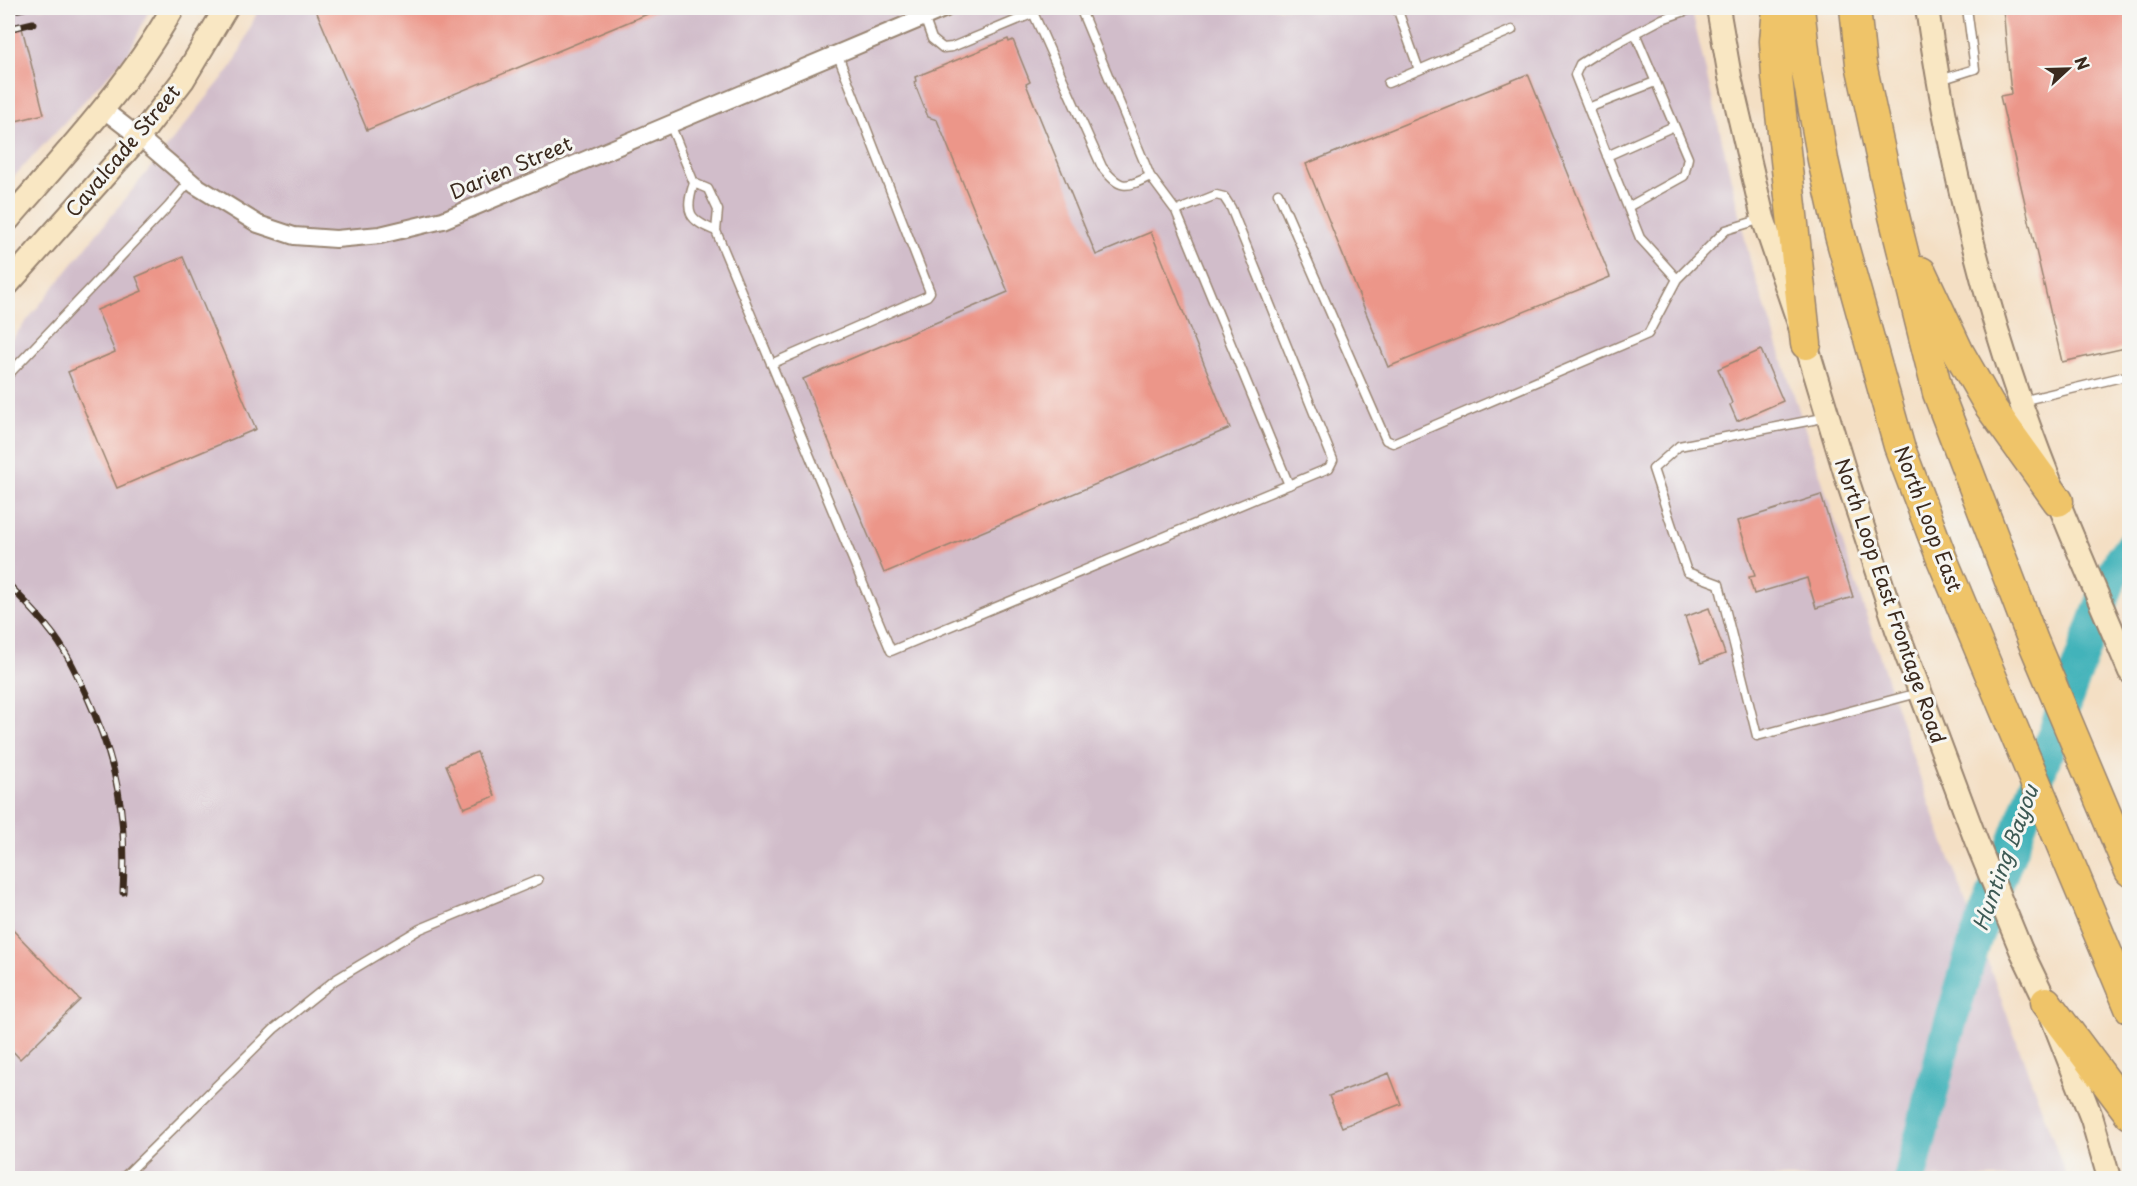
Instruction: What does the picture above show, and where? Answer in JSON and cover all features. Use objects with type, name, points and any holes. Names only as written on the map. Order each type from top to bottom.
[{"type":"highway","points":[[1778,8],[1775,41],[1806,344]]},
{"type":"highway","name":"North Loop East","points":[[1799,8],[1806,67],[1840,235],[1899,446],[1942,559],[2130,1008]]},
{"type":"highway","points":[[1855,8],[1861,64],[1894,216],[1938,393],[2033,641],[2130,872]]},
{"type":"highway","points":[[1894,216],[1959,352],[1989,405],[2058,501]]},
{"type":"highway","points":[[2046,1002],[2130,1114]]},
{"type":"main road","name":"Cavalcade Street","points":[[8,220],[104,110],[134,71],[173,8]]},
{"type":"main road","name":"Cavalcade Street","points":[[8,284],[139,136],[183,80],[226,8]]},
{"type":"main road","name":"North Loop East Frontage Road","points":[[1718,8],[1730,77],[1763,219],[1806,344],[1897,630],[1975,838],[2021,950],[2046,1002],[2092,1119],[2109,1179]]},
{"type":"main road","points":[[1927,8],[1938,81],[1961,195],[1997,327],[2020,401],[2058,501],[2128,668]]},
{"type":"street","name":"Darien Street","points":[[104,110],[139,136],[190,181],[258,224],[294,236],[336,239],[380,235],[443,220],[946,8]]},
{"type":"lane","points":[[1080,8],[1150,176],[1176,211],[1289,485]]},
{"type":"lane","points":[[1396,8],[1419,70]]},
{"type":"lane","points":[[1677,279],[1640,238],[1575,75],[1580,64],[1635,33],[1662,19],[1694,8]]},
{"type":"lane","points":[[1938,81],[1975,69],[1967,8]]},
{"type":"lane","points":[[924,17],[932,39],[943,48],[952,47],[1032,10],[1102,167],[1114,183],[1124,185],[1136,183],[1150,176]]},
{"type":"lane","points":[[1388,83],[1512,30]]},
{"type":"lane","points":[[1628,207],[1684,176],[1688,158],[1635,33]]},
{"type":"lane","points":[[771,364],[927,296],[930,292],[837,54]]},
{"type":"lane","points":[[1588,108],[1655,81]]},
{"type":"lane","points":[[670,124],[694,183],[688,199],[690,211],[696,222],[716,231]]},
{"type":"lane","points":[[1607,156],[1674,126]]},
{"type":"lane","points":[[8,375],[190,181]]},
{"type":"lane","points":[[694,183],[708,189],[718,210],[716,231],[891,651],[1329,468],[1333,460],[1231,208],[1224,197],[1216,195],[1176,211]]},
{"type":"lane","points":[[1278,193],[1386,440],[1393,443],[1648,334],[1677,279],[1726,230],[1763,219]]},
{"type":"lane","points":[[2020,401],[2130,375]]},
{"type":"lane","points":[[1828,417],[1679,446],[1653,469],[1687,572],[1719,584],[1757,736],[1920,692]]},
{"type":"lane","points":[[123,1179],[274,1029],[336,980],[420,929],[538,880]]},
{"type":"shaded area","points":[[8,8],[150,8],[129,53],[8,183]]},
{"type":"shaded area","points":[[259,8],[1691,8],[1751,264],[1915,764],[2067,1178],[14,1178],[8,1172],[8,344],[234,64]]},
{"type":"building","points":[[315,8],[662,8],[367,130]]},
{"type":"building","points":[[2003,8],[2130,8],[2130,347],[2062,362],[2000,96],[2011,94]]},
{"type":"building","points":[[22,28],[44,114],[8,123],[8,32]]},
{"type":"building","points":[[1008,39],[1009,42],[1013,40],[1030,82],[1026,84],[1096,255],[1151,232],[1230,428],[884,573],[803,379],[1008,292],[937,120],[928,117],[914,82],[915,77]]},
{"type":"building","points":[[1528,74],[1610,277],[1388,367],[1306,164]]},
{"type":"building","points":[[183,257],[256,429],[117,488],[68,372],[115,352],[97,310],[142,291],[136,277]]},
{"type":"building","points":[[1761,350],[1783,401],[1737,421],[1718,369]]},
{"type":"building","points":[[1821,495],[1853,597],[1816,608],[1807,578],[1754,594],[1749,577],[1755,576],[1738,521]]},
{"type":"building","points":[[1709,608],[1725,654],[1701,663],[1685,617]]},
{"type":"building","points":[[477,752],[495,796],[464,808],[446,765]]},
{"type":"building","points":[[8,925],[80,1000],[20,1059],[8,1046]]},
{"type":"building","points":[[1389,1073],[1401,1104],[1342,1127],[1329,1096]]},
{"type":"waterway","name":"Hunting Bayou","points":[[1910,1178],[1945,1041],[1974,944],[2109,583],[2122,557],[2130,547]]},
{"type":"railway","points":[[8,11],[24,8]]},
{"type":"railway","points":[[8,29],[33,23]]},
{"type":"railway","points":[[8,584],[39,616],[60,644],[79,678],[98,721],[113,768],[122,815],[123,892]]}]
